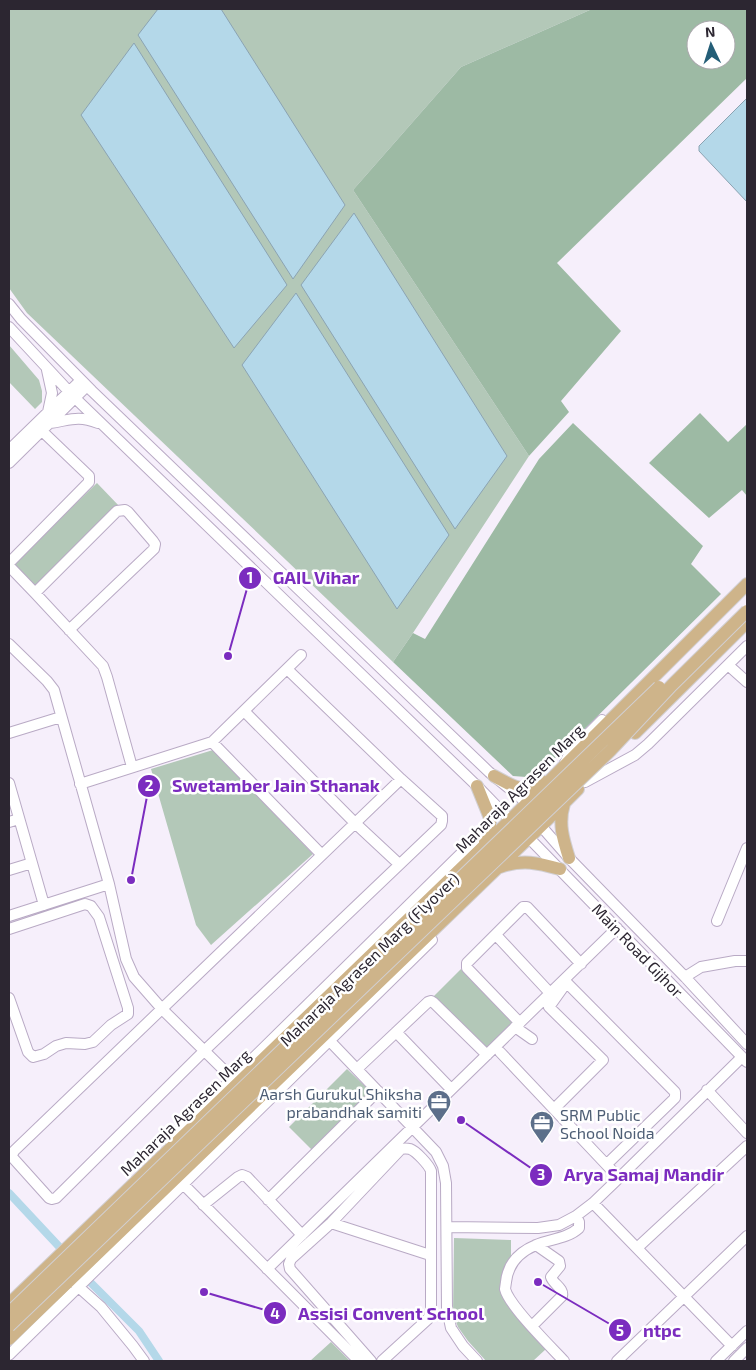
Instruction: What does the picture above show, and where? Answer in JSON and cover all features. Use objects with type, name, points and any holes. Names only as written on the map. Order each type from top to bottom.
[{"type":"main road","name":"Maharaja Agrasen Marg","points":[[10,1299],[73,1243],[196,1124],[235,1081],[383,944],[481,849],[747,584]]},
{"type":"main road","name":"Maharaja Agrasen Marg (Flyover)","points":[[9,1313],[747,601]]},
{"type":"main road","name":"Maharaja Agrasen Marg (Flyover)","points":[[9,1326],[556,803],[747,611]]},
{"type":"main road","points":[[9,1339],[73,1281],[91,1259],[179,1181],[213,1141],[326,1038],[401,961],[564,804],[747,622]]},
{"type":"main road","points":[[699,631],[717,651]]},
{"type":"main road","points":[[494,776],[518,788],[526,789],[551,779]]},
{"type":"main road","points":[[477,786],[490,818],[490,833],[481,849]]},
{"type":"main road","points":[[564,804],[560,822],[561,833],[569,858]]},
{"type":"main road","points":[[498,868],[512,863],[523,862],[538,863],[560,870]]},
{"type":"main road","points":[[383,944],[401,961]]},
{"type":"main road","points":[[196,1124],[213,1141]]},
{"type":"street","points":[[9,304],[21,320],[84,383],[494,776],[527,803]]},
{"type":"street","points":[[9,328],[72,395],[510,820]]},
{"type":"street","points":[[9,463],[42,431],[49,418],[52,392],[47,369]]},
{"type":"street","points":[[9,450],[49,418],[84,383]]},
{"type":"street","points":[[49,418],[86,418],[102,424]]},
{"type":"street","points":[[42,431],[89,476],[89,482],[9,564],[103,666],[132,767]]},
{"type":"street","points":[[36,593],[117,511],[125,510],[128,512],[153,541],[155,544],[154,549],[69,630]]},
{"type":"street","points":[[564,767],[570,752],[747,578]]},
{"type":"street","points":[[9,644],[54,690],[109,884],[126,960],[134,978],[162,1009],[235,1081]]},
{"type":"street","points":[[585,782],[635,755],[747,646]]},
{"type":"street","points":[[80,784],[212,742],[301,656]]},
{"type":"street","points":[[728,665],[747,682]]},
{"type":"street","points":[[288,669],[401,779],[442,816],[441,825],[204,1051],[56,1198],[49,1198],[13,1158],[14,1151],[401,779]]},
{"type":"street","points":[[244,711],[355,823],[399,864]]},
{"type":"street","points":[[9,733],[61,717]]},
{"type":"street","points":[[212,742],[322,855]]},
{"type":"street","points":[[9,783],[44,905]]},
{"type":"street","points":[[9,822],[19,819]]},
{"type":"street","points":[[85,1231],[90,1219],[235,1081],[490,825]]},
{"type":"street","name":"Main Road Gijhor","points":[[541,826],[569,858],[685,977],[747,1044]]},
{"type":"street","name":"Main Road Gijhor","points":[[529,838],[745,1059]]},
{"type":"street","points":[[717,921],[747,848]]},
{"type":"street","points":[[9,870],[32,863]]},
{"type":"street","points":[[9,1355],[73,1281],[326,1038],[512,863]]},
{"type":"street","points":[[9,916],[109,884]]},
{"type":"street","points":[[9,929],[85,904],[91,906],[99,917],[128,1008],[128,1014],[111,1025],[93,1042],[85,1044],[66,1043],[34,1057],[28,1052],[9,998]]},
{"type":"street","points":[[532,1039],[517,1025],[467,968],[467,963],[523,908],[527,907],[580,964]]},
{"type":"street","points":[[554,1109],[603,1060],[549,1006],[565,981],[617,928]]},
{"type":"street","points":[[496,936],[550,993]]},
{"type":"street","points":[[113,964],[126,960]]},
{"type":"street","points":[[685,977],[701,967],[735,961],[747,961]]},
{"type":"street","points":[[267,1269],[550,993],[565,981]]},
{"type":"street","points":[[565,981],[675,1092],[674,1098],[606,1164]]},
{"type":"street","points":[[357,1069],[428,1002],[434,1003],[486,1055]]},
{"type":"street","points":[[396,1032],[451,1090]]},
{"type":"street","points":[[326,1038],[436,1152],[443,1166],[446,1183],[448,1309],[451,1328],[462,1346],[477,1361]]},
{"type":"street","points":[[500,1052],[618,1178]]},
{"type":"street","points":[[447,1227],[538,1228],[559,1225],[576,1216],[618,1178],[707,1090],[745,1059]]},
{"type":"street","points":[[707,1090],[747,1133]]},
{"type":"street","points":[[268,1200],[378,1091]]},
{"type":"street","points":[[637,1248],[747,1146]]},
{"type":"street","points":[[372,1361],[290,1269],[289,1264],[291,1259],[331,1224],[401,1149],[407,1148],[412,1150],[431,1171],[431,1309],[428,1319],[382,1361]]},
{"type":"street","points":[[203,1205],[238,1176],[242,1175],[247,1177],[302,1235]]},
{"type":"street","points":[[179,1181],[359,1361]]},
{"type":"street","points":[[592,1203],[732,1346]]},
{"type":"street","points":[[564,1361],[514,1306],[505,1289],[507,1272],[517,1255],[536,1244],[576,1231],[579,1228],[579,1222],[576,1216]]},
{"type":"street","points":[[331,1224],[430,1255]]},
{"type":"street","points":[[617,1361],[747,1236]]},
{"type":"street","points":[[532,1326],[563,1293],[551,1277],[560,1266],[559,1262],[536,1244]]},
{"type":"street","points":[[430,1280],[448,1280]]},
{"type":"street","points":[[73,1281],[101,1307],[144,1361]]},
{"type":"street","points":[[716,1361],[747,1332]]},
{"type":"street","points":[[734,1361],[747,1348]]},
{"type":"green space","points":[[9,9],[592,9],[461,67],[353,190],[529,456],[393,662],[27,313],[9,288]]},
{"type":"green space","points":[[592,9],[747,9],[747,78],[557,263],[621,331],[561,401],[569,412],[529,456],[353,190],[461,67]]},
{"type":"green space","points":[[9,345],[39,380],[42,402],[35,409],[9,382]]},
{"type":"green space","points":[[700,413],[728,442],[747,424],[747,496],[742,490],[709,518],[649,463]]},
{"type":"green space","points":[[573,423],[703,546],[691,564],[721,594],[541,772],[526,777],[513,776],[393,662],[413,633],[425,639],[539,459]]},
{"type":"green space","points":[[97,483],[121,508],[37,589],[13,564]]},
{"type":"green space","points":[[213,750],[313,854],[211,945],[196,925],[151,769]]},
{"type":"green space","points":[[461,969],[514,1022],[487,1050],[433,997]]},
{"type":"green space","points":[[347,1069],[370,1091],[312,1150],[289,1127]]},
{"type":"green space","points":[[454,1238],[511,1240],[511,1292],[517,1314],[546,1349],[533,1361],[486,1361],[458,1327],[453,1314]]},
{"type":"green space","points":[[331,1342],[350,1361],[310,1361]]},
{"type":"water","points":[[158,9],[221,9],[345,205],[293,279],[138,35]]},
{"type":"water","points":[[134,43],[287,285],[234,348],[81,115]]},
{"type":"water","points":[[747,98],[747,202],[699,151],[699,146]]},
{"type":"water","points":[[354,213],[507,456],[455,529],[301,285]]},
{"type":"water","points":[[296,293],[449,535],[397,609],[242,365]]},
{"type":"waterway","points":[[9,1193],[66,1254]]},
{"type":"waterway","points":[[90,1282],[139,1331],[159,1361]]},
{"type":"place","name":"GAIL Vihar","points":[[228,656]]},
{"type":"place","name":"Swetamber Jain Sthanak","points":[[131,880]]},
{"type":"place","name":"Arya Samaj Mandir","points":[[461,1120]]},
{"type":"place","name":"Aarsh Gurukul Shiksha prabandhak samiti","points":[[439,1123]]},
{"type":"place","name":"SRM Public School Noida","points":[[542,1144]]},
{"type":"place","name":"ntpc","points":[[538,1282]]},
{"type":"place","name":"Assisi Convent School","points":[[204,1292]]}]
